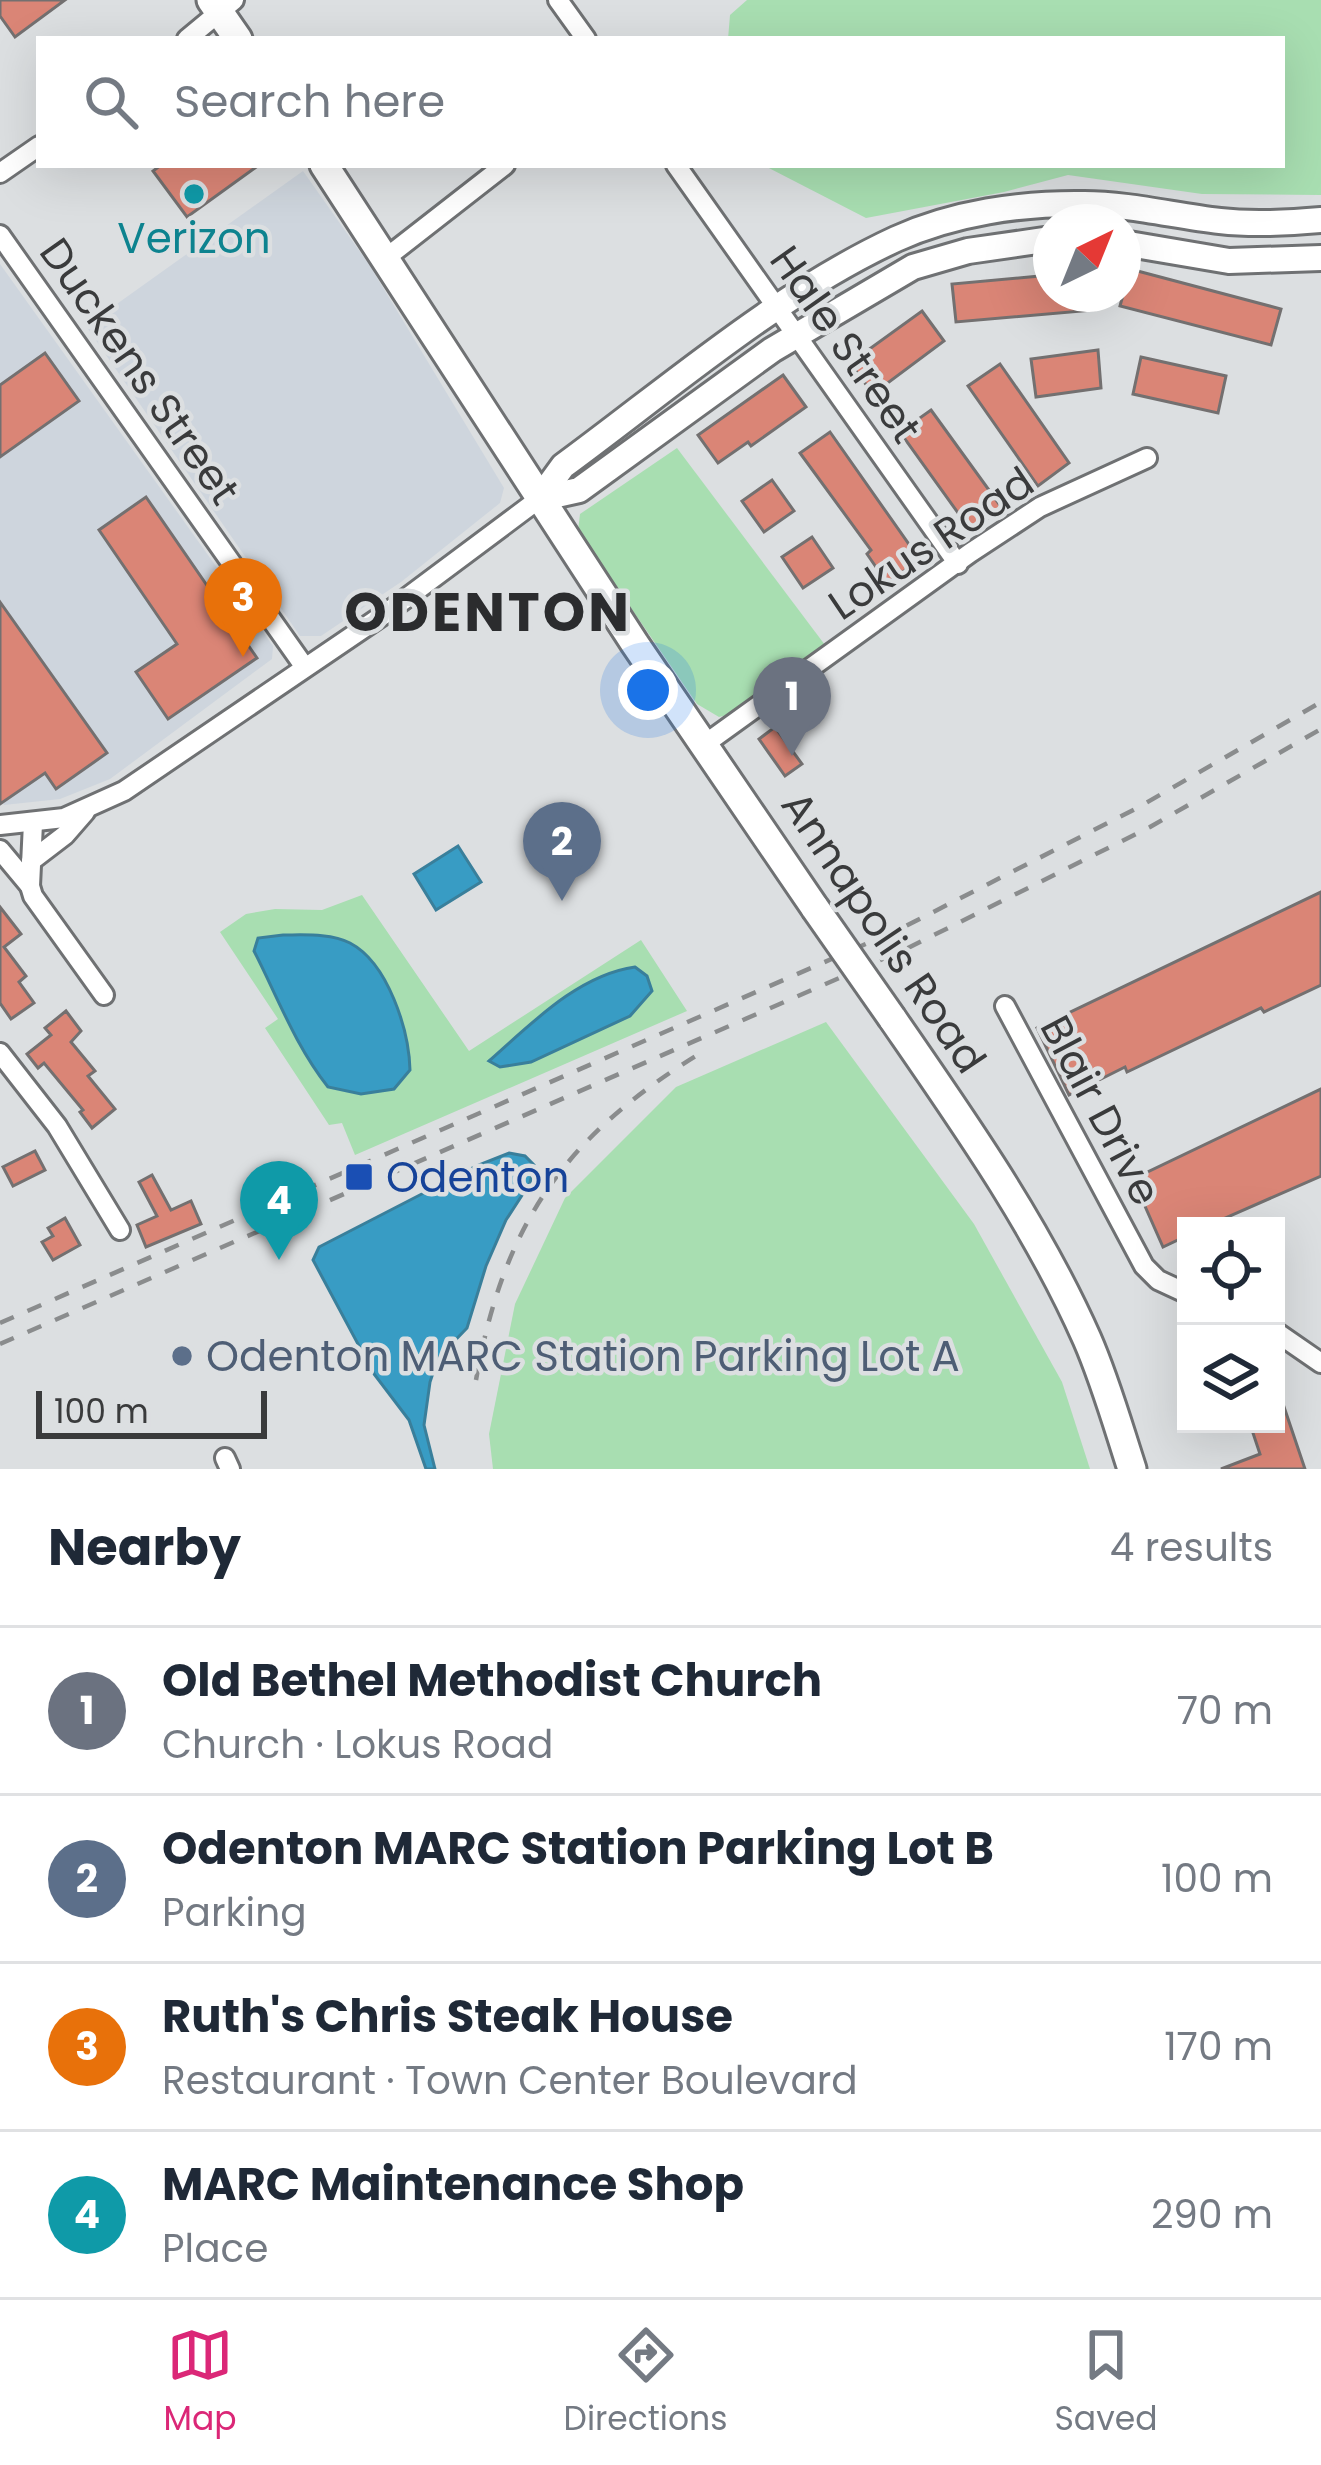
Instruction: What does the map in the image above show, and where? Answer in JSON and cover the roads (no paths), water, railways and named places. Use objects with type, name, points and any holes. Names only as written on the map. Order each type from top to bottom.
[{"type":"main road","points":[[222,4],[237,36]]},
{"type":"main road","name":"Annapolis Road","points":[[326,168],[387,256],[539,499],[993,1166],[1088,1342],[1132,1469]]},
{"type":"street","points":[[558,0],[584,36]]},
{"type":"street","points":[[191,36],[222,4]]},
{"type":"street","points":[[0,173],[36,148]]},
{"type":"street","points":[[387,256],[501,168]]},
{"type":"street","name":"Hale Street","points":[[678,168],[958,564]]},
{"type":"street","points":[[31,861],[86,812],[184,752],[389,611],[539,499],[563,466],[778,308],[834,271],[898,238],[1005,208],[1087,203],[1226,222],[1321,220]]},
{"type":"street","name":"Duckens Street","points":[[0,235],[304,666]]},
{"type":"street","points":[[539,499],[579,490],[796,335],[913,267],[968,250],[1033,241]]},
{"type":"street","points":[[1141,245],[1229,261],[1321,258]]},
{"type":"street","name":"Lokus Road","points":[[705,744],[1040,507],[1148,458]]},
{"type":"street","points":[[0,825],[86,812]]},
{"type":"street","points":[[30,886],[33,823]]},
{"type":"street","points":[[0,850],[104,995]]},
{"type":"street","name":"Blair Drive","points":[[1005,1006],[1144,1266],[1177,1289]]},
{"type":"street","points":[[0,1053],[57,1126],[120,1230]]},
{"type":"street","points":[[1285,1338],[1321,1364]]},
{"type":"water","points":[[458,846],[481,882],[436,910],[414,874]]},
{"type":"water","points":[[258,938],[343,940],[375,966],[394,999],[409,1054],[410,1070],[394,1089],[361,1094],[328,1087],[316,1071],[254,951]]},
{"type":"water","points":[[635,967],[647,976],[652,991],[630,1016],[531,1062],[500,1067],[489,1061],[575,991]]},
{"type":"water","points":[[509,1153],[525,1156],[534,1165],[530,1183],[506,1220],[486,1266],[467,1328],[438,1358],[424,1425],[435,1469],[426,1469],[409,1420],[374,1374],[313,1260],[319,1247]]},
{"type":"railway","points":[[0,1323],[900,929],[1139,807],[1321,702]]},
{"type":"railway","points":[[0,1344],[908,948],[1150,827],[1321,729]]},
{"type":"railway","points":[[476,1380],[504,1273],[549,1187],[615,1115],[704,1051]]},
{"type":"place","name":"Verizon","points":[[194,194]]},
{"type":"place","name":"Ruth's Chris Steak House","points":[[243,657]]},
{"type":"place","name":"Old Bethel Methodist Church","points":[[792,756]]},
{"type":"place","name":"Odenton MARC Station Parking Lot B","points":[[562,901]]},
{"type":"place","name":"Odenton","points":[[359,1177]]},
{"type":"place","name":"MARC Maintenance Shop","points":[[279,1260]]},
{"type":"place","name":"Odenton MARC Station Parking Lot A","points":[[182,1356]]},
{"type":"district","name":"ODENTON","points":[[488,612]]}]
